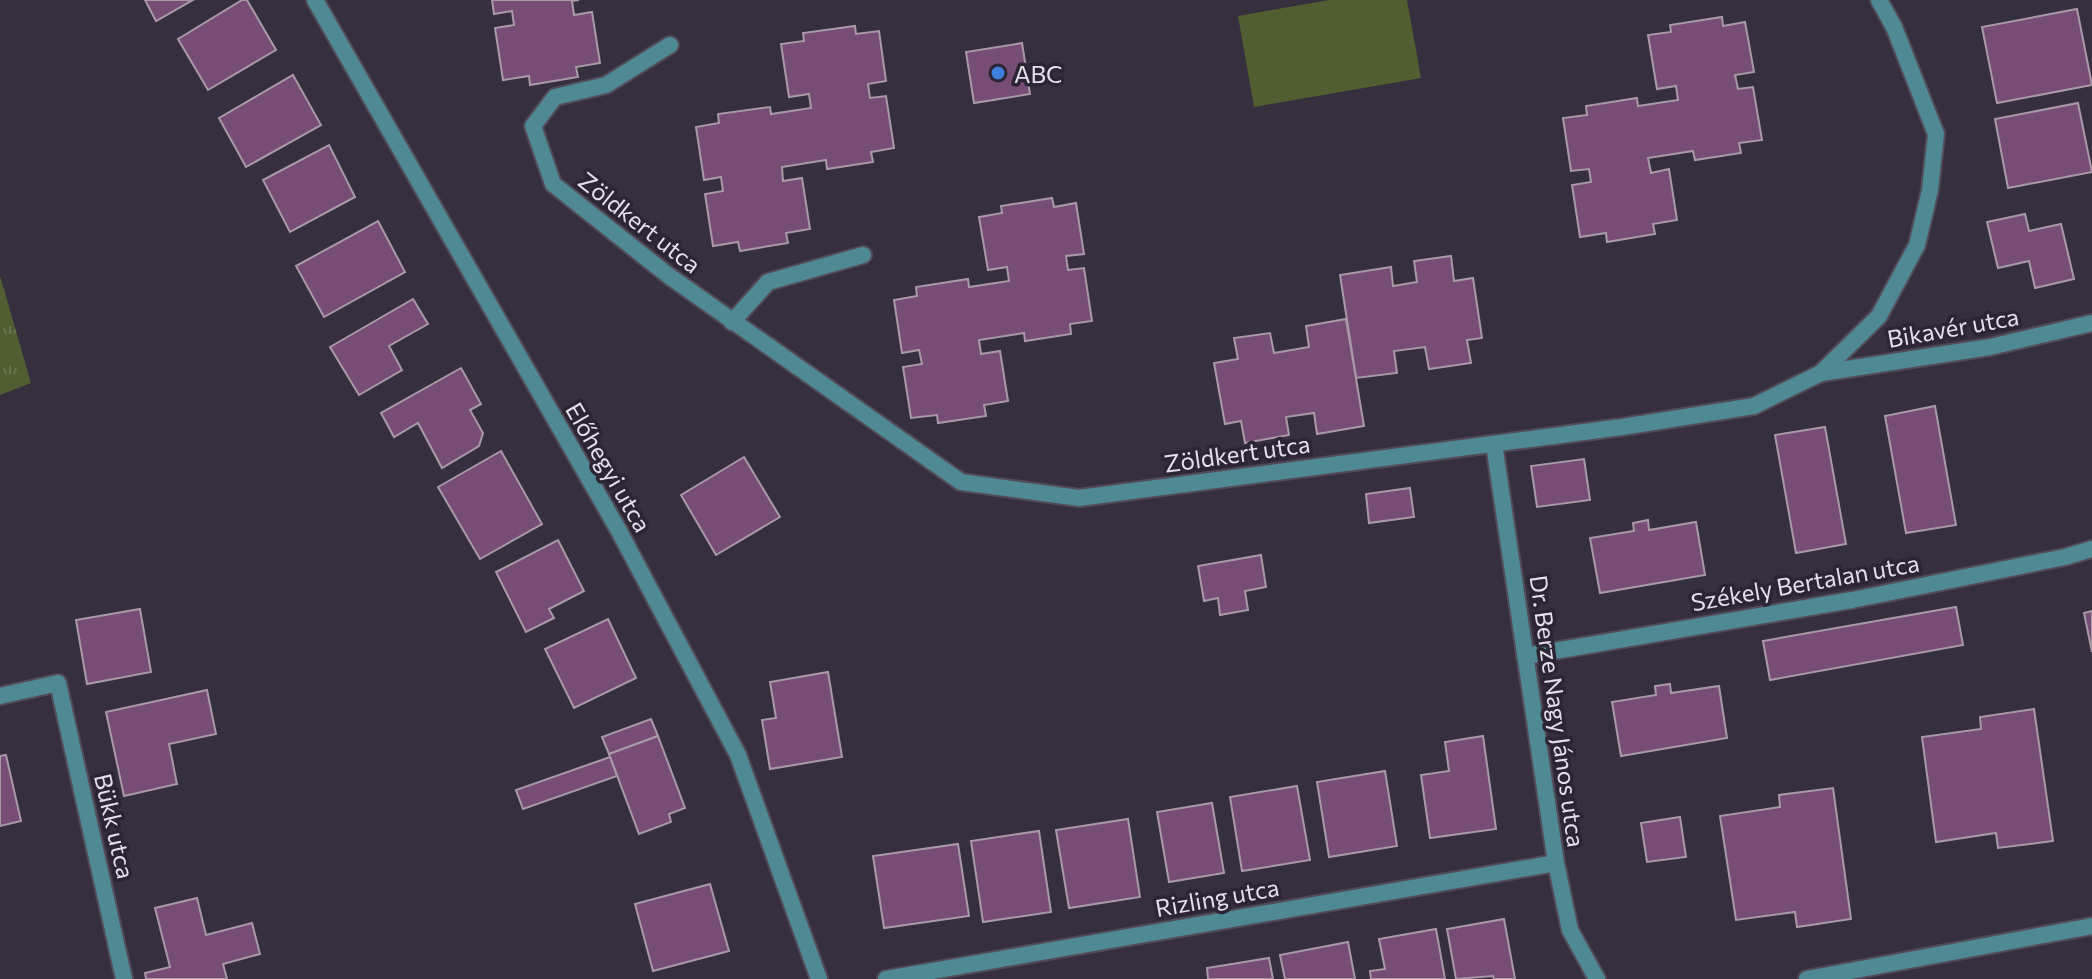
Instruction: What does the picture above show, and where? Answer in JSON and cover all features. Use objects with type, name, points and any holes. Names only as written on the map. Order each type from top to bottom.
[{"type":"street","name":"Előhegyi utca","points":[[315,0],[619,531],[738,755],[819,979]]},
{"type":"street","name":"Zöldkert utca","points":[[670,45],[606,85],[555,97],[533,126],[553,184],[664,273],[961,482],[1079,498],[1494,444],[1754,406],[1821,373],[1879,316],[1917,245],[1930,190],[1936,134],[1894,27],[1879,0]]},
{"type":"street","points":[[732,322],[768,282],[863,255]]},
{"type":"street","name":"Bikavér utca","points":[[1821,373],[1990,347],[2092,323]]},
{"type":"street","name":"Dr. Berze Nagy János utca","points":[[1494,444],[1556,863],[1570,930],[1597,979]]},
{"type":"street","name":"Székely Bertalan utca","points":[[1525,656],[1852,600],[2092,549]]},
{"type":"street","name":"Bükk utca","points":[[0,696],[58,683],[124,979]]},
{"type":"street","name":"Rizling utca","points":[[886,979],[1556,863]]},
{"type":"street","points":[[1807,979],[2092,926]]},
{"type":"green space","points":[[1329,0],[1407,0],[1421,78],[1254,107],[1238,16]]},
{"type":"green space","points":[[0,276],[31,383],[0,395]]},
{"type":"building","points":[[145,0],[193,0],[156,21]]},
{"type":"building","points":[[242,0],[247,0],[276,50],[208,90],[178,39]]},
{"type":"building","points":[[492,0],[579,0],[572,1],[574,15],[592,12],[600,63],[576,67],[578,77],[530,85],[529,76],[503,80],[495,28],[514,25],[512,11],[494,14]]},
{"type":"building","points":[[2077,9],[2092,85],[1997,103],[1982,27]]},
{"type":"building","points":[[1722,17],[1723,26],[1745,22],[1754,72],[1735,75],[1738,89],[1753,87],[1762,140],[1739,143],[1741,153],[1695,160],[1693,151],[1648,158],[1651,173],[1669,169],[1677,220],[1653,224],[1655,234],[1607,242],[1606,233],[1580,237],[1572,185],[1591,182],[1589,169],[1571,171],[1563,118],[1587,115],[1586,106],[1637,98],[1638,106],[1678,100],[1676,86],[1657,89],[1648,35],[1671,32],[1670,25]]},
{"type":"building","points":[[855,26],[856,34],[879,31],[886,81],[868,84],[870,98],[886,96],[894,148],[871,152],[873,162],[827,169],[826,160],[782,167],[783,181],[802,178],[810,229],[786,233],[788,243],[740,251],[738,242],[713,246],[705,194],[723,191],[721,177],[704,180],[696,127],[719,123],[718,114],[770,107],[771,114],[811,108],[809,94],[789,97],[781,44],[804,41],[803,33]]},
{"type":"building","name":"ABC","points":[[1022,43],[1030,94],[974,103],[966,52]]},
{"type":"building","points":[[293,75],[321,125],[246,167],[219,118]]},
{"type":"building","points":[[2078,103],[2092,172],[2008,188],[1995,119]]},
{"type":"building","points":[[329,145],[355,197],[290,232],[263,180]]},
{"type":"building","points":[[1052,198],[1054,207],[1076,203],[1084,254],[1066,256],[1068,270],[1084,268],[1092,321],[1070,324],[1071,334],[1025,341],[1024,333],[979,340],[981,354],[1000,351],[1008,401],[984,405],[986,416],[938,423],[937,415],[911,418],[903,367],[922,364],[919,350],[902,353],[894,300],[917,296],[916,287],[968,279],[969,287],[1009,281],[1007,267],[988,270],[979,217],[1002,213],[1001,206]]},
{"type":"building","points":[[2025,214],[2029,231],[2061,224],[2074,279],[2035,288],[2029,261],[1998,268],[1987,222]]},
{"type":"building","points":[[378,221],[405,272],[324,317],[296,266]]},
{"type":"building","points":[[1451,256],[1454,281],[1473,278],[1482,338],[1467,340],[1471,363],[1429,369],[1425,347],[1394,351],[1397,373],[1356,378],[1340,275],[1391,267],[1393,286],[1417,282],[1414,261]]},
{"type":"building","points":[[413,299],[428,324],[389,346],[402,370],[359,395],[330,347]]},
{"type":"building","points":[[1346,319],[1364,426],[1317,434],[1314,413],[1286,417],[1289,435],[1245,443],[1241,421],[1225,424],[1214,363],[1238,359],[1234,338],[1270,333],[1274,353],[1309,347],[1306,326]]},
{"type":"building","points":[[461,368],[481,404],[470,410],[483,433],[479,446],[442,468],[418,423],[394,437],[381,413]]},
{"type":"building","points":[[1935,406],[1956,525],[1906,533],[1885,416]]},
{"type":"building","points":[[1825,427],[1846,544],[1796,553],[1775,435]]},
{"type":"building","points":[[501,451],[542,524],[480,559],[438,487]]},
{"type":"building","points":[[744,457],[780,517],[716,555],[681,495]]},
{"type":"building","points":[[1584,459],[1590,500],[1537,507],[1531,466]]},
{"type":"building","points":[[1410,488],[1414,517],[1369,523],[1366,494]]},
{"type":"building","points":[[1648,520],[1649,530],[1696,522],[1705,575],[1600,593],[1590,538],[1634,531],[1633,523]]},
{"type":"building","points":[[558,540],[584,591],[549,609],[554,618],[526,632],[496,572]]},
{"type":"building","points":[[1261,555],[1266,587],[1245,591],[1248,610],[1220,615],[1218,598],[1204,601],[1198,566]]},
{"type":"building","points":[[1956,607],[1963,645],[1770,680],[1763,641]]},
{"type":"building","points":[[140,609],[151,672],[87,684],[76,620]]},
{"type":"building","points":[[2092,611],[2092,652],[2084,613]]},
{"type":"building","points":[[608,619],[636,678],[574,708],[545,649]]},
{"type":"building","points":[[828,672],[842,757],[770,769],[762,720],[776,718],[770,682]]},
{"type":"building","points":[[1670,684],[1671,693],[1719,686],[1727,738],[1621,756],[1612,702],[1656,695],[1655,686]]},
{"type":"building","points":[[207,690],[216,734],[169,744],[177,784],[124,796],[106,712]]},
{"type":"building","points":[[2034,709],[2053,841],[1998,848],[1996,833],[1936,842],[1922,737],[1981,729],[1980,717]]},
{"type":"building","points":[[651,719],[658,736],[609,754],[602,737]]},
{"type":"building","points":[[658,736],[685,808],[669,814],[671,822],[639,834],[609,754]]},
{"type":"building","points":[[1483,736],[1496,829],[1430,838],[1421,775],[1449,771],[1445,742]]},
{"type":"building","points":[[6,755],[21,821],[0,826],[0,756]]},
{"type":"building","points":[[610,757],[617,776],[523,809],[516,790]]},
{"type":"building","points":[[1385,771],[1397,846],[1329,857],[1317,782]]},
{"type":"building","points":[[1297,786],[1310,860],[1242,871],[1230,797]]},
{"type":"building","points":[[1833,788],[1851,919],[1797,927],[1795,912],[1736,920],[1720,816],[1780,807],[1779,795]]},
{"type":"building","points":[[1212,803],[1224,873],[1169,882],[1157,812]]},
{"type":"building","points":[[1680,817],[1686,857],[1647,862],[1641,823]]},
{"type":"building","points":[[1128,819],[1140,897],[1069,908],[1056,830]]},
{"type":"building","points":[[1039,831],[1051,912],[983,922],[971,841]]},
{"type":"building","points":[[958,844],[969,916],[884,928],[873,856]]},
{"type":"building","points":[[710,884],[729,951],[653,971],[635,904]]},
{"type":"building","points":[[197,898],[206,935],[252,923],[260,954],[223,964],[227,979],[146,979],[145,973],[170,967],[155,908]]},
{"type":"building","points":[[1504,919],[1515,979],[1494,979],[1493,976],[1456,979],[1447,929]]},
{"type":"building","points":[[1436,929],[1445,979],[1371,979],[1370,971],[1385,969],[1379,939]]},
{"type":"building","points":[[1348,942],[1355,979],[1285,979],[1280,955]]},
{"type":"building","points":[[1269,958],[1273,979],[1208,979],[1207,968]]},
{"type":"place","name":"ABC","points":[[998,73]]}]
